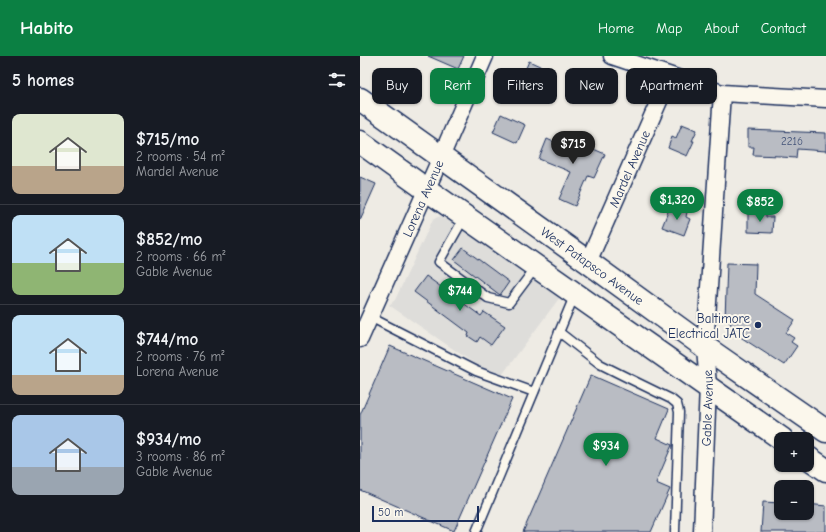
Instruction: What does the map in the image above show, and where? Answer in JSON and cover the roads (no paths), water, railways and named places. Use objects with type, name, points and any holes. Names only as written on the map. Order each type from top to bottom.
[{"type":"main road","name":"West Patapsco Avenue","points":[[360,99],[705,347],[826,431]]},
{"type":"main road","points":[[360,142],[774,433]]},
{"type":"main road","points":[[814,462],[826,470]]},
{"type":"street","name":"Lorena Avenue","points":[[360,339],[485,56]]},
{"type":"street","points":[[612,56],[647,68]]},
{"type":"street","points":[[717,91],[722,93],[826,99]]},
{"type":"street","name":"Gable Avenue","points":[[702,532],[708,386],[705,347],[722,93]]},
{"type":"street","name":"Mardel Avenue","points":[[588,262],[658,104]]},
{"type":"lane","points":[[465,216],[439,262],[488,298],[509,303],[536,266]]},
{"type":"lane","points":[[476,532],[575,294]]},
{"type":"lane","points":[[370,317],[476,371],[534,392]]},
{"type":"lane","points":[[559,332],[600,364],[671,399],[677,404],[679,412],[676,532]]},
{"type":"place","name":"Baltimore Electrical JATC","points":[[758,325]]}]
